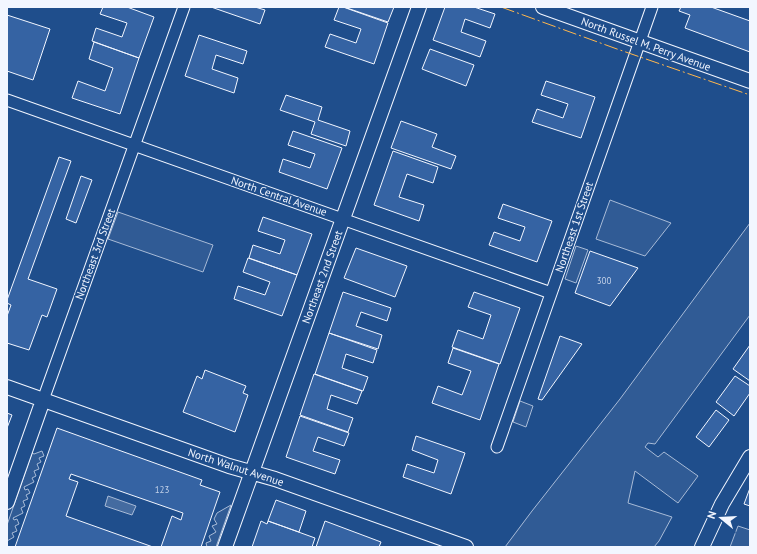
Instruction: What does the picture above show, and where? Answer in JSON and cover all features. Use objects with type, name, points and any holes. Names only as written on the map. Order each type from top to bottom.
[{"type":"street","name":"Northeast 3rd Street","points":[[7,502],[184,7]]},
{"type":"street","name":"Northeast 2nd Street","points":[[225,547],[419,7]]},
{"type":"street","name":"North Russel M. Perry Avenue","points":[[543,7],[750,81]]},
{"type":"street","name":"Northeast 1st Street","points":[[497,447],[652,7]]},
{"type":"street","name":"North Central Avenue","points":[[7,100],[551,293]]},
{"type":"street","name":"North Walnut Avenue","points":[[7,387],[229,466],[275,479],[466,547]]},
{"type":"street","points":[[702,547],[722,504],[740,471],[750,457]]},
{"type":"shaded area","points":[[610,200],[671,223],[645,256],[596,239]]},
{"type":"shaded area","points":[[118,212],[213,245],[203,272],[108,239]]},
{"type":"shaded area","points":[[750,223],[750,315],[655,444],[648,443],[645,447],[658,457],[664,452],[698,476],[678,503],[635,471],[628,503],[672,517],[659,541],[654,547],[505,547],[620,399]]},
{"type":"shaded area","points":[[576,246],[588,250],[576,283],[565,279]]},
{"type":"shaded area","points":[[520,401],[533,406],[526,427],[513,422]]},
{"type":"shaded area","points":[[42,451],[44,456],[39,458],[41,462],[37,464],[39,469],[34,471],[36,476],[32,478],[34,482],[24,487],[25,490],[28,489],[30,493],[26,495],[28,499],[23,501],[25,506],[21,508],[23,513],[13,518],[14,520],[17,519],[19,524],[15,526],[17,531],[12,533],[14,537],[7,541],[7,525],[32,453],[34,454]]},
{"type":"shaded area","points":[[108,496],[136,506],[132,515],[105,506]]},
{"type":"shaded area","points":[[231,505],[216,547],[207,547],[206,543],[211,541],[209,536],[216,532],[212,526],[217,524],[214,519],[217,513]]},
{"type":"shaded area","points":[[738,526],[750,530],[750,547],[730,547]]},
{"type":"building","points":[[103,7],[127,7],[154,17],[139,58],[92,41],[96,28],[122,37],[127,23],[100,14]]},
{"type":"building","points":[[211,7],[255,7],[265,10],[260,24]]},
{"type":"building","points":[[339,7],[343,7],[388,23],[374,64],[325,47],[330,34],[356,43],[361,29],[334,20]]},
{"type":"building","points":[[344,7],[394,7],[388,22]]},
{"type":"building","points":[[445,7],[474,7],[495,14],[490,28],[465,19],[461,32],[486,41],[480,57],[433,40]]},
{"type":"building","points":[[681,7],[711,7],[750,21],[750,52],[685,28],[690,15],[679,11]]},
{"type":"building","points":[[7,15],[50,29],[33,80],[7,71]]},
{"type":"building","points":[[199,35],[247,51],[243,64],[216,55],[212,69],[238,78],[234,93],[185,76]]},
{"type":"building","points":[[94,42],[139,58],[120,114],[72,98],[78,81],[105,91],[113,68],[89,59]]},
{"type":"building","points":[[430,49],[474,65],[466,86],[422,69]]},
{"type":"building","points":[[546,81],[595,97],[581,138],[532,122],[537,109],[563,118],[568,104],[541,95]]},
{"type":"building","points":[[286,95],[322,107],[318,120],[350,131],[346,146],[311,134],[315,122],[280,110]]},
{"type":"building","points":[[401,121],[437,134],[432,147],[456,156],[451,169],[391,148]]},
{"type":"building","points":[[293,131],[342,148],[327,189],[279,172],[283,159],[310,168],[315,154],[288,145]]},
{"type":"building","points":[[393,151],[438,167],[433,183],[407,174],[399,197],[424,205],[419,221],[374,205]]},
{"type":"building","points":[[59,157],[71,161],[28,279],[57,289],[47,317],[42,315],[29,350],[7,343],[7,316],[11,305],[7,303],[7,300]]},
{"type":"building","points":[[81,176],[92,180],[76,223],[66,219]]},
{"type":"building","points":[[503,204],[552,221],[537,262],[489,245],[494,232],[520,241],[525,227],[498,218]]},
{"type":"building","points":[[263,217],[312,234],[297,275],[249,258],[253,245],[280,254],[285,240],[258,231]]},
{"type":"building","points":[[356,248],[407,266],[395,297],[344,278]]},
{"type":"building","points":[[590,251],[638,268],[610,306],[575,293]]},
{"type":"building","points":[[248,258],[297,275],[282,316],[234,299],[238,286],[265,295],[270,282],[243,272]]},
{"type":"building","points":[[343,292],[391,308],[387,321],[361,312],[356,326],[382,335],[378,349],[329,333]]},
{"type":"building","points":[[474,292],[520,308],[500,364],[452,347],[458,330],[483,339],[491,315],[468,307]]},
{"type":"building","points":[[329,333],[377,350],[373,363],[346,354],[342,368],[368,377],[363,391],[315,374]]},
{"type":"building","points":[[560,336],[582,344],[542,400],[538,399]]},
{"type":"building","points":[[750,345],[750,381],[733,369]]},
{"type":"building","points":[[453,348],[499,364],[480,420],[432,403],[438,386],[462,395],[471,371],[448,363]]},
{"type":"building","points":[[205,370],[246,386],[243,393],[248,395],[235,432],[183,412],[197,376],[202,379]]},
{"type":"building","points":[[314,374],[362,391],[357,404],[331,395],[327,409],[353,418],[348,432],[300,415]]},
{"type":"building","points":[[735,376],[750,386],[750,393],[734,416],[716,402]]},
{"type":"building","points":[[716,410],[729,420],[709,447],[696,437]]},
{"type":"building","points":[[7,413],[12,415],[7,428]]},
{"type":"building","points":[[300,416],[349,433],[344,446],[318,437],[313,451],[340,460],[335,474],[286,457]]},
{"type":"building","points":[[57,428],[202,480],[200,485],[220,492],[201,547],[161,547],[172,516],[181,520],[183,513],[71,474],[69,479],[78,482],[66,516],[153,547],[15,547]]},
{"type":"building","points":[[416,436],[465,453],[451,494],[403,477],[407,464],[434,473],[438,460],[412,450]]},
{"type":"building","points":[[750,488],[750,506],[744,504]]},
{"type":"building","points":[[276,500],[306,511],[299,532],[268,521]]},
{"type":"building","points":[[261,521],[267,524],[268,521],[315,538],[312,547],[252,547]]},
{"type":"building","points":[[325,521],[381,542],[379,547],[316,547]]},
{"type":"power","points":[[501,7],[750,95]]}]
